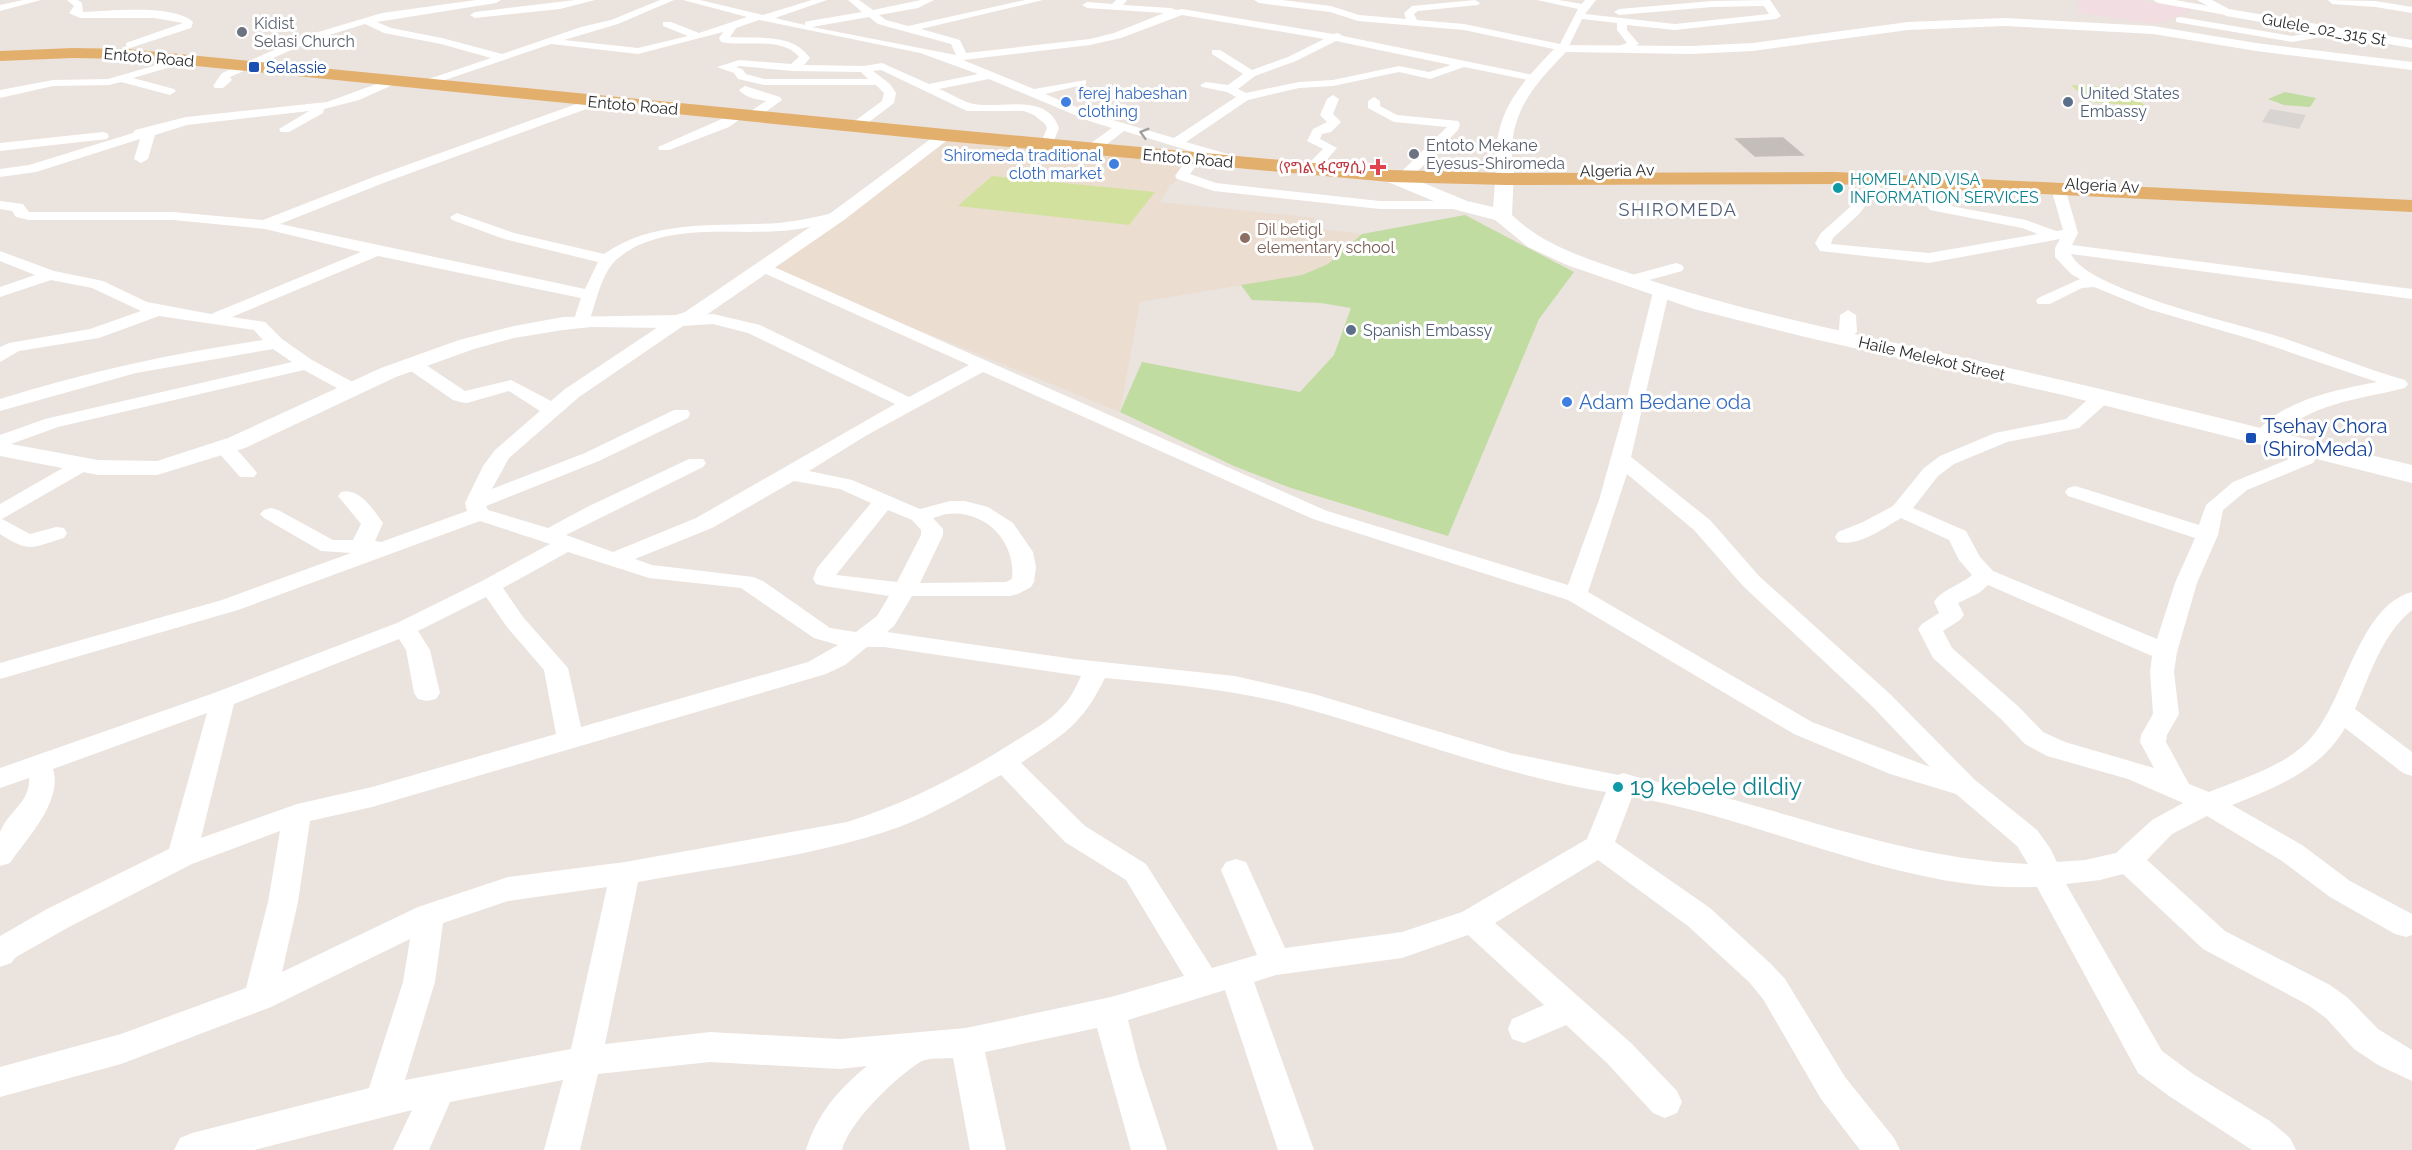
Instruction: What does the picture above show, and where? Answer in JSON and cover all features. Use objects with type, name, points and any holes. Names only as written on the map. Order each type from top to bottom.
[{"type":"main road","name":"Entoto Road","points":[[0,56],[128,48],[184,60],[1265,166],[1397,177],[1505,175]]},
{"type":"main road","name":"Algeria Av","points":[[1505,175],[1660,169],[1830,171],[2412,201]]},
{"type":"main road","name":"Algeria Av","points":[[1505,175],[1880,180],[2412,206]]},
{"type":"main road","points":[[1397,177],[1460,205],[1502,216],[1505,175]]},
{"type":"main road","name":"Haile Melekot Street","points":[[1502,216],[1513,228],[1540,244],[1661,292],[1844,326],[2102,397],[2412,474]]},
{"type":"street","points":[[0,8],[36,0]]},
{"type":"street","points":[[72,0],[79,5],[79,10],[75,14],[167,15],[183,17],[188,22]]},
{"type":"street","points":[[219,87],[226,80],[224,77],[312,37],[378,17],[452,0]]},
{"type":"street","points":[[496,0],[378,17],[369,22],[388,31],[442,41],[505,58]]},
{"type":"street","points":[[501,12],[509,0]]},
{"type":"street","points":[[378,17],[482,15],[590,0]]},
{"type":"street","points":[[424,84],[585,29],[614,22],[669,0]]},
{"type":"street","points":[[688,0],[742,8],[762,17],[798,27],[959,59],[1093,118],[1240,162]]},
{"type":"street","points":[[550,41],[638,51],[699,36],[822,0]]},
{"type":"street","points":[[853,0],[882,22],[956,42],[959,59]]},
{"type":"street","points":[[798,27],[870,12],[915,6],[929,0]]},
{"type":"street","points":[[904,29],[1038,0]]},
{"type":"street","points":[[1140,9],[1152,0]]},
{"type":"street","points":[[959,59],[1074,45],[1127,32],[1170,14],[1182,12],[1198,0]]},
{"type":"street","points":[[1259,0],[1308,3],[1340,11],[1350,26],[1463,64],[1533,78]]},
{"type":"street","points":[[1542,0],[1584,9],[1622,21],[1675,27],[1776,16],[1766,1],[1629,12],[1584,9]]},
{"type":"street","points":[[2158,0],[2226,12]]},
{"type":"street","name":"Gulele_02_315 St","points":[[2203,0],[2226,12],[2412,44]]},
{"type":"street","points":[[1087,4],[1118,3],[1140,9],[1212,15],[1296,30],[1412,21],[1464,27],[1563,48],[1620,50],[1753,47],[1932,24],[2064,24],[2153,30],[2246,45],[2412,66]]},
{"type":"street","points":[[1412,21],[1409,13],[1415,8],[1475,3]]},
{"type":"street","points":[[2333,3],[2375,4],[2412,10]]},
{"type":"street","points":[[2333,3],[2412,21]]},
{"type":"street","points":[[2315,27],[2333,3]]},
{"type":"street","points":[[1212,15],[1241,9]]},
{"type":"street","points":[[1230,89],[1251,74],[1292,59],[1350,26],[1373,9]]},
{"type":"street","points":[[1505,175],[1502,143],[1504,129],[1514,103],[1533,78],[1563,48],[1584,9]]},
{"type":"street","points":[[2153,30],[2193,13],[2226,12]]},
{"type":"street","points":[[1271,25],[1287,18]]},
{"type":"street","points":[[2180,20],[2292,39],[2339,31]]},
{"type":"street","points":[[568,21],[585,29]]},
{"type":"street","points":[[1296,30],[1319,21]]},
{"type":"street","points":[[1620,50],[1635,44],[1622,30],[1622,21]]},
{"type":"street","points":[[151,26],[188,22]]},
{"type":"street","points":[[128,48],[187,26],[188,22]]},
{"type":"street","points":[[668,24],[699,36]]},
{"type":"street","points":[[732,26],[725,40],[778,42],[798,50],[805,56],[843,65],[842,70]]},
{"type":"street","points":[[1446,37],[1464,27]]},
{"type":"street","points":[[854,58],[910,54],[922,50]]},
{"type":"street","points":[[1216,52],[1251,74]]},
{"type":"street","points":[[959,59],[1089,54]]},
{"type":"street","points":[[793,68],[805,56]]},
{"type":"street","points":[[0,94],[53,83],[122,79],[184,60]]},
{"type":"street","points":[[878,82],[764,82],[742,77],[738,72],[723,67],[738,63],[842,70],[882,66],[970,108],[1020,107],[1038,112],[1051,122],[1053,128],[1046,145]]},
{"type":"street","points":[[1177,142],[1244,97],[1299,84],[1333,83],[1399,69],[1430,76],[1463,64]]},
{"type":"street","points":[[856,126],[878,111],[891,98],[886,86],[864,69]]},
{"type":"street","points":[[929,87],[992,75]]},
{"type":"street","points":[[122,79],[170,92]]},
{"type":"street","points":[[0,186],[4,173],[31,169],[149,132],[199,119],[328,105],[355,97],[393,81]]},
{"type":"street","points":[[1033,93],[1082,82]]},
{"type":"street","points":[[1206,85],[1230,89],[1244,97]]},
{"type":"street","points":[[664,147],[725,124],[776,100],[751,94],[745,90]]},
{"type":"street","points":[[1310,170],[1331,148],[1313,141],[1317,132],[1327,129],[1335,122],[1326,112],[1333,99]]},
{"type":"street","points":[[1374,100],[1374,108],[1394,118],[1454,124],[1452,130],[1397,177]]},
{"type":"street","points":[[265,225],[381,179],[596,101]]},
{"type":"street","points":[[285,129],[328,105]]},
{"type":"street","points":[[1093,118],[1123,108]]},
{"type":"street","points":[[1092,149],[1121,127]]},
{"type":"street","points":[[0,147],[149,132]]},
{"type":"street","points":[[141,159],[149,132]]},
{"type":"street","points":[[477,509],[493,466],[502,454],[572,393],[679,321],[692,316],[765,268],[945,135]]},
{"type":"street","points":[[1194,159],[1182,176],[1214,187],[1380,205],[1460,205]]},
{"type":"street","points":[[337,181],[381,179]]},
{"type":"street","points":[[1880,180],[1854,211],[1826,236],[1823,243],[1825,248],[1929,258],[2062,239]]},
{"type":"street","points":[[1916,182],[1935,207],[2026,224],[2062,239],[2412,294]]},
{"type":"street","points":[[2058,188],[2064,260],[2095,282],[2139,300],[2405,384]]},
{"type":"street","points":[[0,205],[18,207],[21,214],[30,216],[173,216],[265,225],[377,251],[591,295]]},
{"type":"street","points":[[582,322],[591,295],[608,260],[636,241],[658,234],[795,225],[838,216]]},
{"type":"street","points":[[457,217],[520,239],[608,260]]},
{"type":"street","points":[[212,319],[377,251]]},
{"type":"street","points":[[0,256],[50,275],[97,284],[141,306],[158,311],[254,324],[306,364],[352,389]]},
{"type":"street","points":[[765,268],[1320,515],[1576,595],[1803,728],[1899,767],[1966,787]]},
{"type":"street","points":[[1627,280],[1676,268]]},
{"type":"street","points":[[0,292],[50,275]]},
{"type":"street","points":[[2044,301],[2078,284],[2095,282]]},
{"type":"street","points":[[1576,595],[1621,459],[1661,292]]},
{"type":"street","points":[[0,357],[4,352],[15,347],[93,334],[158,311]]},
{"type":"street","points":[[0,449],[82,465],[124,469],[158,468],[225,448],[280,426],[352,389],[411,363],[520,331],[582,322],[713,319],[754,329],[909,404]]},
{"type":"street","points":[[0,405],[126,369],[276,343]]},
{"type":"street","points":[[411,363],[460,396],[479,396],[511,385],[552,410]]},
{"type":"street","points":[[0,442],[73,417],[306,364]]},
{"type":"street","points":[[613,560],[704,523],[909,404],[981,366]]},
{"type":"street","points":[[2263,437],[2274,426],[2318,400],[2405,384]]},
{"type":"street","points":[[1846,537],[1900,510],[1931,472],[1947,460],[2002,437],[2072,424],[2102,397]]},
{"type":"street","points":[[0,671],[230,604],[385,548],[592,458],[681,414]]},
{"type":"street","points":[[225,448],[247,472]]},
{"type":"street","points":[[2180,791],[2153,742],[2154,735],[2166,714],[2162,672],[2165,652],[2186,583],[2207,535],[2213,509],[2220,501],[2261,476],[2283,470],[2306,459],[2312,450]]},
{"type":"street","points":[[1621,459],[1702,525],[1751,581],[1881,700],[1966,787],[2027,838],[2040,856],[2047,877],[2150,1062],[2181,1085],[2258,1133],[2278,1150]]},
{"type":"street","points":[[0,778],[178,713],[223,699],[405,628],[490,586],[558,540],[594,511],[696,463]]},
{"type":"street","points":[[0,513],[82,465]]},
{"type":"street","points":[[2,949],[58,918],[183,856],[297,814],[372,797],[702,703],[817,668],[836,659],[856,642],[880,627],[914,573],[932,535],[929,523],[919,516],[845,484],[791,474]]},
{"type":"street","points":[[2075,492],[2207,535]]},
{"type":"street","points":[[348,496],[372,523],[361,547]]},
{"type":"street","points":[[884,501],[858,531],[824,579],[857,587],[903,591],[1010,589],[1023,582],[1025,571],[1021,546],[993,517],[976,510],[957,507],[919,516]]},
{"type":"street","points":[[477,509],[613,560],[669,575],[745,582],[755,586],[822,633],[856,642],[884,639],[1097,669],[1235,684],[1329,708],[1511,764],[1587,780],[1623,783],[1687,797],[1892,857],[2000,874],[2047,877],[2128,861],[2146,840],[2163,826],[2206,802],[2293,766],[2319,745],[2342,712],[2360,665],[2401,605],[2412,599]]},
{"type":"street","points":[[1900,510],[1958,536],[1970,560],[1985,576],[2165,652]]},
{"type":"street","points":[[271,514],[329,546],[385,548]]},
{"type":"street","points":[[0,525],[28,542],[56,533]]},
{"type":"street","points":[[1985,576],[1971,588],[1947,600],[1952,615],[1930,629],[1942,652],[1974,683],[2010,712],[2034,738],[2056,749],[2136,772],[2206,802],[2292,853],[2340,890],[2406,925]]},
{"type":"street","points":[[490,586],[515,622],[556,668],[570,739]]},
{"type":"street","points":[[405,628],[418,650],[428,693]]},
{"type":"street","points":[[0,1082],[121,1049],[260,997],[429,916],[508,889],[625,873],[846,833],[891,819],[935,800],[1004,761],[1055,728],[1071,714],[1081,701],[1097,669]]},
{"type":"street","points":[[183,856],[223,699]]},
{"type":"street","points":[[2342,712],[2412,766]]},
{"type":"street","points":[[1004,761],[1066,827],[1090,845],[1128,864],[1136,872],[1220,979],[1296,1150]]},
{"type":"street","points":[[0,855],[40,797],[43,781],[38,764]]},
{"type":"street","points":[[192,1150],[382,1100],[585,1061],[710,1047],[840,1054],[966,1042],[1111,1011],[1275,962],[1390,948],[1473,921],[1599,846],[1623,783]]},
{"type":"street","points":[[260,997],[283,902],[297,814]]},
{"type":"street","points":[[1599,846],[1699,917],[1760,973],[1774,989],[1833,1088],[1882,1150]]},
{"type":"street","points":[[2128,861],[2214,940],[2319,995],[2337,1008],[2366,1039],[2412,1066]]},
{"type":"street","points":[[1236,870],[1275,962]]},
{"type":"street","points":[[562,1150],[585,1061],[625,873]]},
{"type":"street","points":[[382,1100],[419,982],[429,916]]},
{"type":"street","points":[[1473,921],[1619,1053],[1665,1102]]},
{"type":"street","points":[[1524,1029],[1570,1008]]},
{"type":"street","points":[[1111,1011],[1119,1055],[1149,1150]]},
{"type":"street","points":[[966,1042],[988,1150]]},
{"type":"street","points":[[824,1150],[825,1140],[836,1120],[916,1046]]},
{"type":"street","points":[[411,1150],[439,1090]]},
{"type":"shaded area","points":[[2078,0],[2135,0],[2195,9],[2159,24],[2078,13]]},
{"type":"shaded area","points":[[2270,109],[2306,115],[2299,129],[2262,122]]},
{"type":"shaded area","points":[[952,137],[1198,162],[1169,187],[1160,202],[1315,218],[1312,228],[1362,234],[1331,263],[1302,275],[1140,302],[1120,412],[767,268]]},
{"type":"green space","points":[[2071,85],[2126,88],[2145,106],[2089,102]]},
{"type":"green space","points":[[2285,92],[2316,98],[2310,107],[2284,105],[2268,99]]},
{"type":"green space","points":[[992,176],[1155,192],[1129,225],[958,206]]},
{"type":"green space","points":[[1465,215],[1574,272],[1539,319],[1448,536],[1291,488],[1234,466],[1120,412],[1142,362],[1300,392],[1334,355],[1351,308],[1321,303],[1252,300],[1241,285],[1302,275],[1328,264],[1362,234]]},
{"type":"building","points":[[1783,138],[1803,155],[1755,156],[1736,139]]},
{"type":"place","name":"Kidist Selasi Church","points":[[242,32]]},
{"type":"place","name":"Selassie","points":[[254,67]]},
{"type":"place","name":"ferej habeshan clothing","points":[[1066,102]]},
{"type":"place","name":"United States Embassy","points":[[2068,102]]},
{"type":"place","name":"Entoto Mekane Eyesus-Shiromeda","points":[[1414,154]]},
{"type":"place","name":"Shiromeda traditional cloth market","points":[[1114,164]]},
{"type":"place","name":"(የግል ፋርማሲ)","points":[[1378,167]]},
{"type":"place","name":"HOMELAND VISA INFORMATION SERVICES","points":[[1838,188]]},
{"type":"place","name":"Dil betigl elementary school","points":[[1245,238]]},
{"type":"place","name":"Spanish Embassy","points":[[1351,330]]},
{"type":"place","name":"Adam Bedane oda","points":[[1567,402]]},
{"type":"place","name":"Tsehay Chora (ShiroMeda)","points":[[2251,438]]},
{"type":"place","name":"19 kebele dildiy","points":[[1618,787]]},
{"type":"district","name":"SHIROMEDA","points":[[1678,210]]}]
